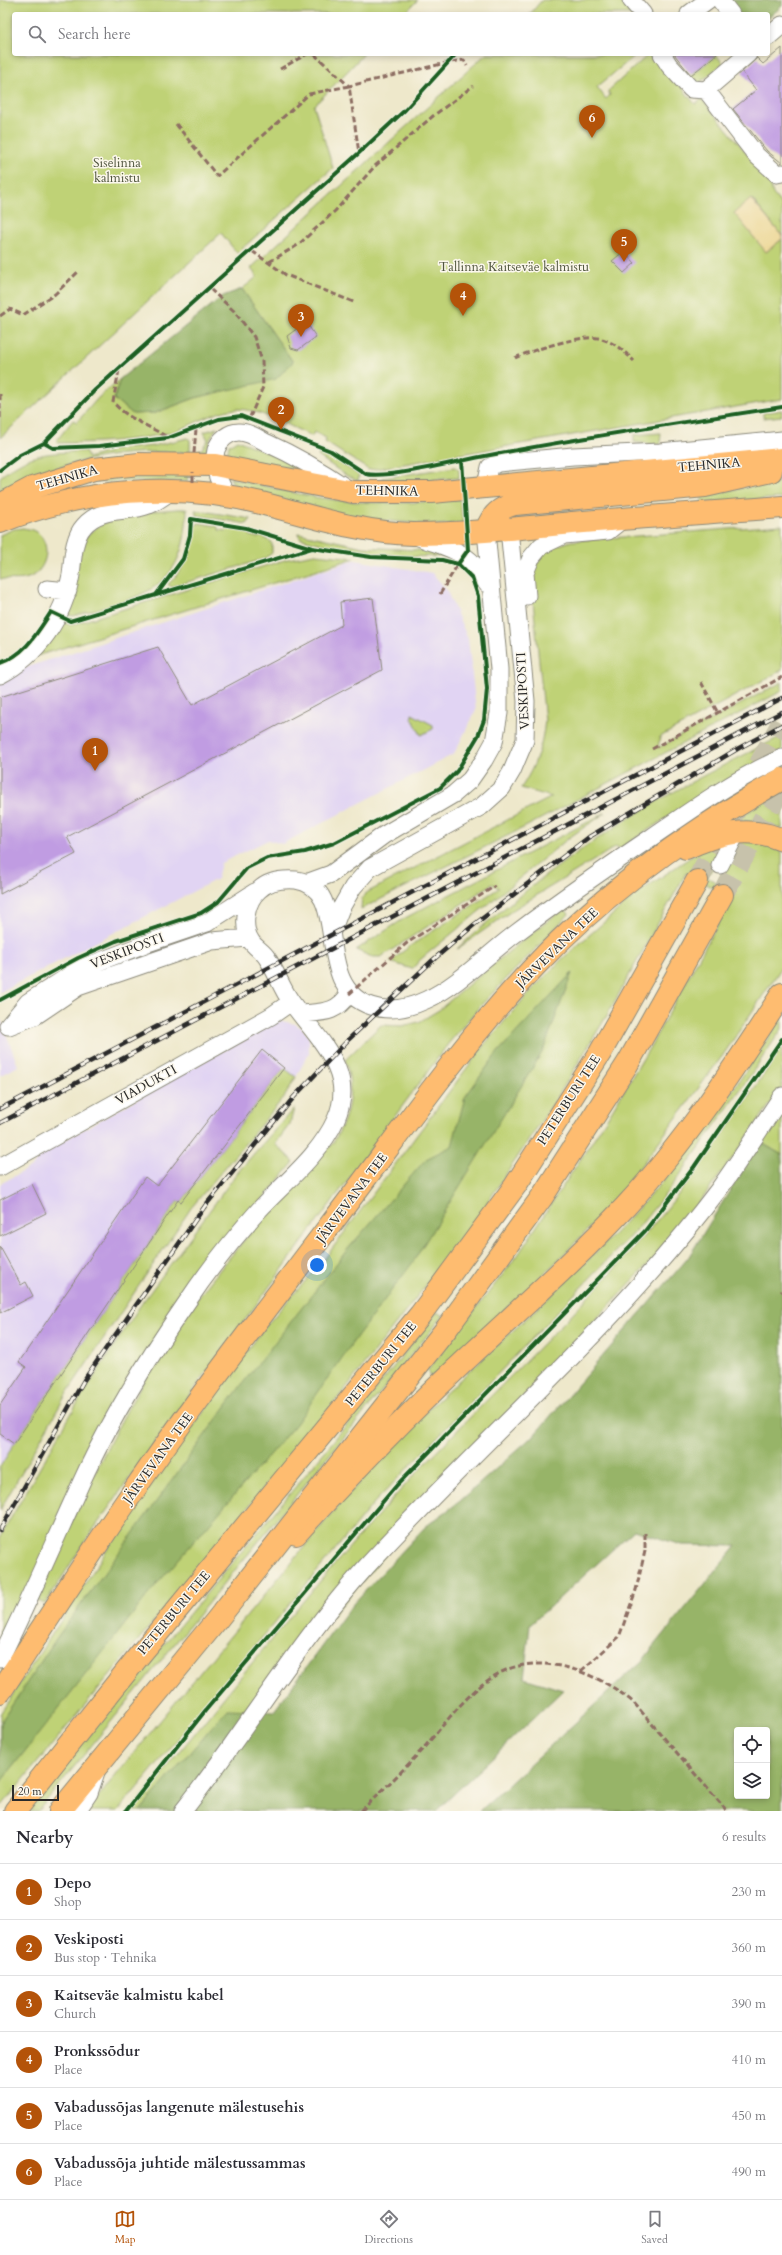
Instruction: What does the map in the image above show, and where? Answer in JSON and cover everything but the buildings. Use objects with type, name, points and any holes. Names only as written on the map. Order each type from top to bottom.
[{"type":"main road","name":"TEHNIKA","points":[[0,505],[32,488],[94,469],[139,464],[214,465],[353,492],[432,492],[482,486],[782,459]]},
{"type":"main road","points":[[486,531],[491,519],[503,508],[515,504],[705,486],[782,468]]},
{"type":"main road","points":[[482,486],[503,508],[509,529]]},
{"type":"main road","name":"TEHNIKA","points":[[0,522],[85,496],[134,490],[192,491],[228,496],[338,524],[372,530],[411,534],[486,531],[623,518],[782,507]]},
{"type":"main road","name":"JÄRVEVANA TEE","points":[[0,1692],[130,1496],[272,1302],[476,1034],[535,965],[589,915],[646,867],[701,827],[782,779]]},
{"type":"main road","points":[[646,867],[708,838],[736,832],[767,833],[782,840]]},
{"type":"main road","name":"PETERBURI TEE","points":[[15,1811],[138,1657],[375,1372],[435,1296],[515,1186],[592,1065],[697,881]]},
{"type":"main road","points":[[60,1811],[216,1621],[447,1328],[542,1197],[628,1063],[722,895]]},
{"type":"main road","points":[[216,1621],[381,1441],[560,1273],[626,1205],[670,1153],[740,1058],[782,994]]},
{"type":"street","points":[[631,0],[640,12]]},
{"type":"street","points":[[691,12],[708,0]]},
{"type":"street","points":[[720,0],[729,12]]},
{"type":"street","points":[[770,35],[782,25]]},
{"type":"street","points":[[663,56],[669,65],[691,89],[706,90],[746,56]]},
{"type":"street","points":[[706,90],[756,155],[777,174],[782,173]]},
{"type":"street","points":[[228,496],[218,481],[214,465],[216,449],[223,438],[233,433],[243,432],[309,462],[353,492]]},
{"type":"street","points":[[482,486],[487,481],[490,468],[498,463],[573,456],[660,452],[782,440]]},
{"type":"street","points":[[0,675],[30,655],[48,632],[58,616],[68,591],[76,541],[83,527],[94,516],[114,510],[148,505],[172,491]]},
{"type":"street","points":[[518,620],[527,601],[525,573],[531,558],[541,546],[564,535],[608,531],[623,518]]},
{"type":"street","name":"VESKIPOSTI","points":[[332,931],[341,908],[353,887],[370,868],[482,806],[502,788],[512,771],[525,740],[526,701],[509,529]]},
{"type":"street","name":"VESKIPOSTI","points":[[4,1029],[28,1002],[80,969],[206,923],[270,882],[291,879],[309,882],[331,874],[384,835],[454,794],[470,780],[494,742],[499,713],[499,669],[490,590],[486,531]]},
{"type":"street","points":[[411,534],[465,555],[477,566],[490,590]]},
{"type":"street","points":[[47,589],[68,591]]},
{"type":"street","points":[[309,882],[324,900],[332,931],[336,968],[349,994],[364,1004],[378,1009],[410,1007],[437,995],[514,934],[580,886],[683,816],[764,766],[782,758]]},
{"type":"street","points":[[720,865],[736,832]]},
{"type":"street","points":[[0,1659],[88,1467],[135,1382],[184,1306],[223,1253],[254,1216],[322,1143],[338,1116],[342,1089],[337,1065],[296,1008],[266,955],[248,938],[246,920],[248,902],[257,891]]},
{"type":"street","name":"VESKIPOSTI","points":[[4,1029],[35,1016],[78,988],[212,941],[248,938]]},
{"type":"street","points":[[296,1008],[336,1008],[343,1004],[349,994]]},
{"type":"street","name":"VIADUKTI","points":[[0,1167],[271,1016],[296,1008]]},
{"type":"street","points":[[183,1811],[225,1758],[303,1644],[365,1568],[654,1267],[718,1189],[782,1096]]},
{"type":"street","points":[[77,1811],[89,1793],[102,1758]]},
{"type":"shaded area","points":[[354,560],[432,573],[446,589],[468,639],[476,710],[454,754],[282,844],[268,840],[221,863],[217,879],[0,992],[0,676]]},
{"type":"shaded area","points":[[0,1017],[18,1066],[0,1076]]},
{"type":"shaded area","points":[[282,1021],[295,1024],[303,1029],[309,1038],[309,1053],[296,1077],[284,1068],[181,1202],[178,1200],[0,1467],[0,1184],[31,1167],[47,1150],[272,1023]]},
{"type":"green space","name":"Siselinna kalmistu","points":[[0,0],[418,0],[406,12],[12,12],[12,56],[362,56],[314,106],[333,168],[237,253],[221,233],[0,438]]},
{"type":"green space","points":[[542,0],[620,0],[629,12],[532,12]]},
{"type":"green space","points":[[726,0],[782,0],[782,6],[770,16],[770,12],[734,12]]},
{"type":"green space","name":"Tallinna Kaitseväe kalmistu","points":[[484,56],[635,56],[597,87],[606,99],[610,95],[608,91],[647,56],[657,56],[695,104],[702,99],[769,180],[773,194],[782,205],[782,236],[752,199],[766,252],[782,239],[782,399],[369,470],[325,442],[326,438],[314,432],[312,436],[265,415],[237,409],[220,412],[178,430],[155,436],[85,443],[57,443],[57,440],[73,420],[77,422],[98,398],[120,379],[114,399],[133,414],[155,413],[195,398],[227,389],[293,362],[242,289],[257,277],[251,268]]},
{"type":"green space","points":[[715,56],[717,56],[723,63],[697,85],[690,76]]},
{"type":"green space","points":[[242,289],[293,362],[276,379],[195,398],[155,413],[133,414],[114,399],[120,379],[223,296]]},
{"type":"green space","points":[[782,410],[782,416],[763,418],[763,413]]},
{"type":"green space","points":[[217,428],[211,437],[207,450],[199,454],[200,449],[201,450],[208,440],[204,432]]},
{"type":"green space","points":[[661,433],[660,445],[634,442],[634,435]]},
{"type":"green space","points":[[188,438],[190,440],[190,453],[133,453],[95,458],[41,474],[0,495],[0,477],[21,462],[40,455],[85,451],[88,458],[114,450],[153,446]]},
{"type":"green space","points":[[237,440],[306,468],[313,473],[227,456],[229,445]]},
{"type":"green space","points":[[321,450],[356,473],[359,476],[358,481],[347,476],[318,456]]},
{"type":"green space","points":[[455,467],[459,470],[459,478],[383,483],[383,478]]},
{"type":"green space","points":[[144,474],[188,474],[187,481],[97,482],[102,479]]},
{"type":"green space","points":[[230,478],[309,496],[355,502],[425,502],[460,499],[463,523],[434,525],[358,518],[235,487]]},
{"type":"green space","points":[[782,481],[782,498],[702,503],[702,495]]},
{"type":"green space","points":[[187,509],[184,537],[178,559],[168,575],[154,587],[138,596],[73,616],[65,614],[83,541],[91,531],[102,524],[126,515]]},
{"type":"green space","points":[[195,510],[251,519],[247,524],[196,515]]},
{"type":"green space","points":[[199,523],[217,526],[219,530],[226,531],[229,528],[247,532],[251,536],[258,538],[262,536],[272,543],[272,553],[264,559],[171,587],[168,584],[183,565],[189,550],[194,526]]},
{"type":"green space","points":[[782,525],[782,670],[660,737],[658,748],[782,682],[782,691],[531,824],[361,909],[362,898],[366,893],[552,797],[521,788],[537,756],[545,721],[531,581],[533,570],[547,549],[571,541]]},
{"type":"green space","points":[[23,528],[35,531],[42,537],[46,551],[43,564],[34,575],[28,578],[18,580],[0,579],[0,535],[14,529]]},
{"type":"green space","points":[[298,533],[363,547],[434,551],[449,557],[405,557],[362,552],[324,545],[300,538]]},
{"type":"green space","points":[[315,554],[355,558],[33,657],[61,621],[71,625],[288,559]]},
{"type":"green space","points":[[412,714],[433,725],[433,729],[421,735],[412,718]]},
{"type":"green space","points":[[782,736],[782,751],[691,802],[619,849],[617,846],[516,908],[457,949],[528,889],[604,834],[671,793]]},
{"type":"green space","points":[[782,789],[782,829],[766,824],[739,820],[738,818]]},
{"type":"green space","points":[[605,813],[570,837],[421,959],[412,969],[390,962],[410,946],[499,888],[492,884],[381,957],[372,957],[356,950],[405,918]]},
{"type":"green space","points":[[739,840],[771,845],[782,852],[782,967],[723,1055],[612,1205],[551,1267],[434,1375],[429,1376],[428,1370],[518,1255],[608,1117],[650,1047],[731,900],[732,898],[686,873],[606,1017],[558,1096],[469,1230],[346,1388],[0,1808],[0,1714],[133,1510],[264,1328],[323,1261],[484,1045],[529,993],[561,960],[635,895],[701,850],[728,841],[707,877],[717,883]]},
{"type":"green space","points":[[564,908],[569,914],[482,1004],[448,1044],[150,1449],[84,1543],[45,1604],[36,1600],[108,1447],[148,1373],[171,1337],[195,1302],[244,1240],[333,1143],[339,1133],[349,1103],[350,1092],[350,1082],[345,1060],[381,1025],[402,1026],[419,1022],[439,1010],[482,973]]},
{"type":"green space","points":[[572,973],[543,1051],[413,1262],[358,1335],[296,1424],[151,1591],[0,1783],[0,1723],[58,1636],[243,1383],[347,1250],[426,1159],[452,1146],[465,1097],[498,1052]]},
{"type":"green space","points":[[782,1017],[782,1029],[675,1182],[638,1228],[374,1503],[118,1811],[88,1811],[117,1773],[338,1506],[374,1466],[410,1427],[436,1402],[576,1272],[656,1189],[706,1127]]},
{"type":"green space","points":[[782,1047],[782,1087],[737,1152],[673,1238],[529,1390],[250,1710],[178,1768],[140,1811],[131,1811],[295,1611],[362,1532],[428,1461],[587,1298],[648,1231],[701,1164]]},
{"type":"green space","points":[[284,1068],[296,1077],[285,1096],[191,1208],[67,1393],[0,1510],[0,1467],[14,1444],[178,1200],[181,1202]]},
{"type":"green space","points":[[294,1108],[290,1124],[275,1144],[294,1162],[181,1298],[0,1645],[0,1539],[8,1523],[81,1397],[140,1306],[237,1173]]},
{"type":"green space","points":[[782,1109],[782,1155],[760,1142]]},
{"type":"green space","points":[[760,1142],[782,1155],[782,1811],[480,1811],[642,1661],[736,1546],[681,1545],[634,1530],[530,1625],[524,1678],[563,1690],[436,1811],[140,1811],[227,1709],[274,1711],[352,1605],[425,1527],[459,1502],[535,1434],[688,1258]]},
{"type":"green space","points":[[437,1312],[443,1316],[38,1811],[26,1811],[336,1438]]},
{"type":"sand","points":[[751,199],[782,236],[782,239],[766,252],[734,213]]},
{"type":"tunnel","points":[[697,881],[782,723]]},
{"type":"tunnel","points":[[722,895],[782,786]]},
{"type":"railway","points":[[0,1109],[782,698]]},
{"type":"railway","points":[[0,1123],[782,712]]},
{"type":"railway","points":[[0,1530],[84,1380],[205,1206],[294,1097],[349,1039],[433,960],[475,924],[589,837],[739,748],[782,725]]},
{"type":"marked path","points":[[280,69],[303,56]]},
{"type":"marked path","points":[[316,56],[349,86],[450,62],[464,60],[467,66]]},
{"type":"marked path","points":[[176,124],[217,176],[309,94],[349,86],[359,153]]},
{"type":"marked path","points":[[269,262],[298,245],[335,211],[375,166],[433,116],[473,86]]},
{"type":"marked path","points":[[252,251],[286,275],[356,303]]},
{"type":"marked path","points":[[0,316],[10,309],[23,315],[55,294],[79,271]]},
{"type":"marked path","points":[[210,289],[234,311],[254,337],[262,361],[263,387],[249,419]]},
{"type":"marked path","points":[[515,358],[532,351],[568,341],[598,338],[613,344],[634,361]]},
{"type":"marked path","points":[[119,370],[113,402],[131,417],[167,437]]},
{"type":"marked path","points":[[0,391],[0,418]]},
{"type":"marked path","points":[[194,453],[196,429]]},
{"type":"marked path","points":[[193,472],[193,482]]},
{"type":"marked path","points":[[440,594],[458,564]]},
{"type":"marked path","points":[[652,749],[782,677]]},
{"type":"marked path","points":[[701,682],[718,713]]},
{"type":"marked path","points":[[349,994],[407,943],[495,886]]},
{"type":"marked path","points":[[581,1671],[619,1637],[636,1590],[645,1551],[645,1532]]},
{"type":"marked path","points":[[361,1811],[396,1777],[454,1712],[484,1683],[496,1675],[513,1668],[531,1664],[568,1668],[587,1674],[620,1692],[634,1703],[727,1811]]},
{"type":"cycle path","points":[[0,470],[20,455],[44,443],[95,390],[405,110],[454,56]]},
{"type":"cycle path","points":[[44,443],[53,448],[99,446],[168,438],[219,419],[241,416],[331,451],[366,474],[377,475],[407,472],[559,442],[782,407]]},
{"type":"cycle path","points":[[458,564],[468,550],[462,460]]},
{"type":"cycle path","points":[[0,663],[17,655],[30,642],[51,612],[70,621],[156,595],[183,559],[190,535],[191,519],[246,528],[312,548],[371,557],[442,560],[458,564],[472,578],[478,596],[487,689],[484,720],[478,736],[457,771],[440,788],[334,843],[305,852],[267,858],[247,868],[218,902],[201,913],[116,941],[78,958],[0,1000]]},
{"type":"cycle path","points":[[156,595],[312,548]]},
{"type":"cycle path","points":[[126,1811],[205,1711],[397,1485],[645,1231],[694,1167],[782,1039]]},
{"type":"place","name":"Vabadussõja juhtide mälestussammas","points":[[592,138]]},
{"type":"place","name":"Vabadussõjas langenute mälestusehis","points":[[624,262]]},
{"type":"place","name":"Pronkssõdur","points":[[463,316]]},
{"type":"place","name":"Kaitseväe kalmistu kabel","points":[[301,337]]},
{"type":"place","name":"Veskiposti","points":[[281,430]]},
{"type":"place","name":"Depo","points":[[95,771]]}]
